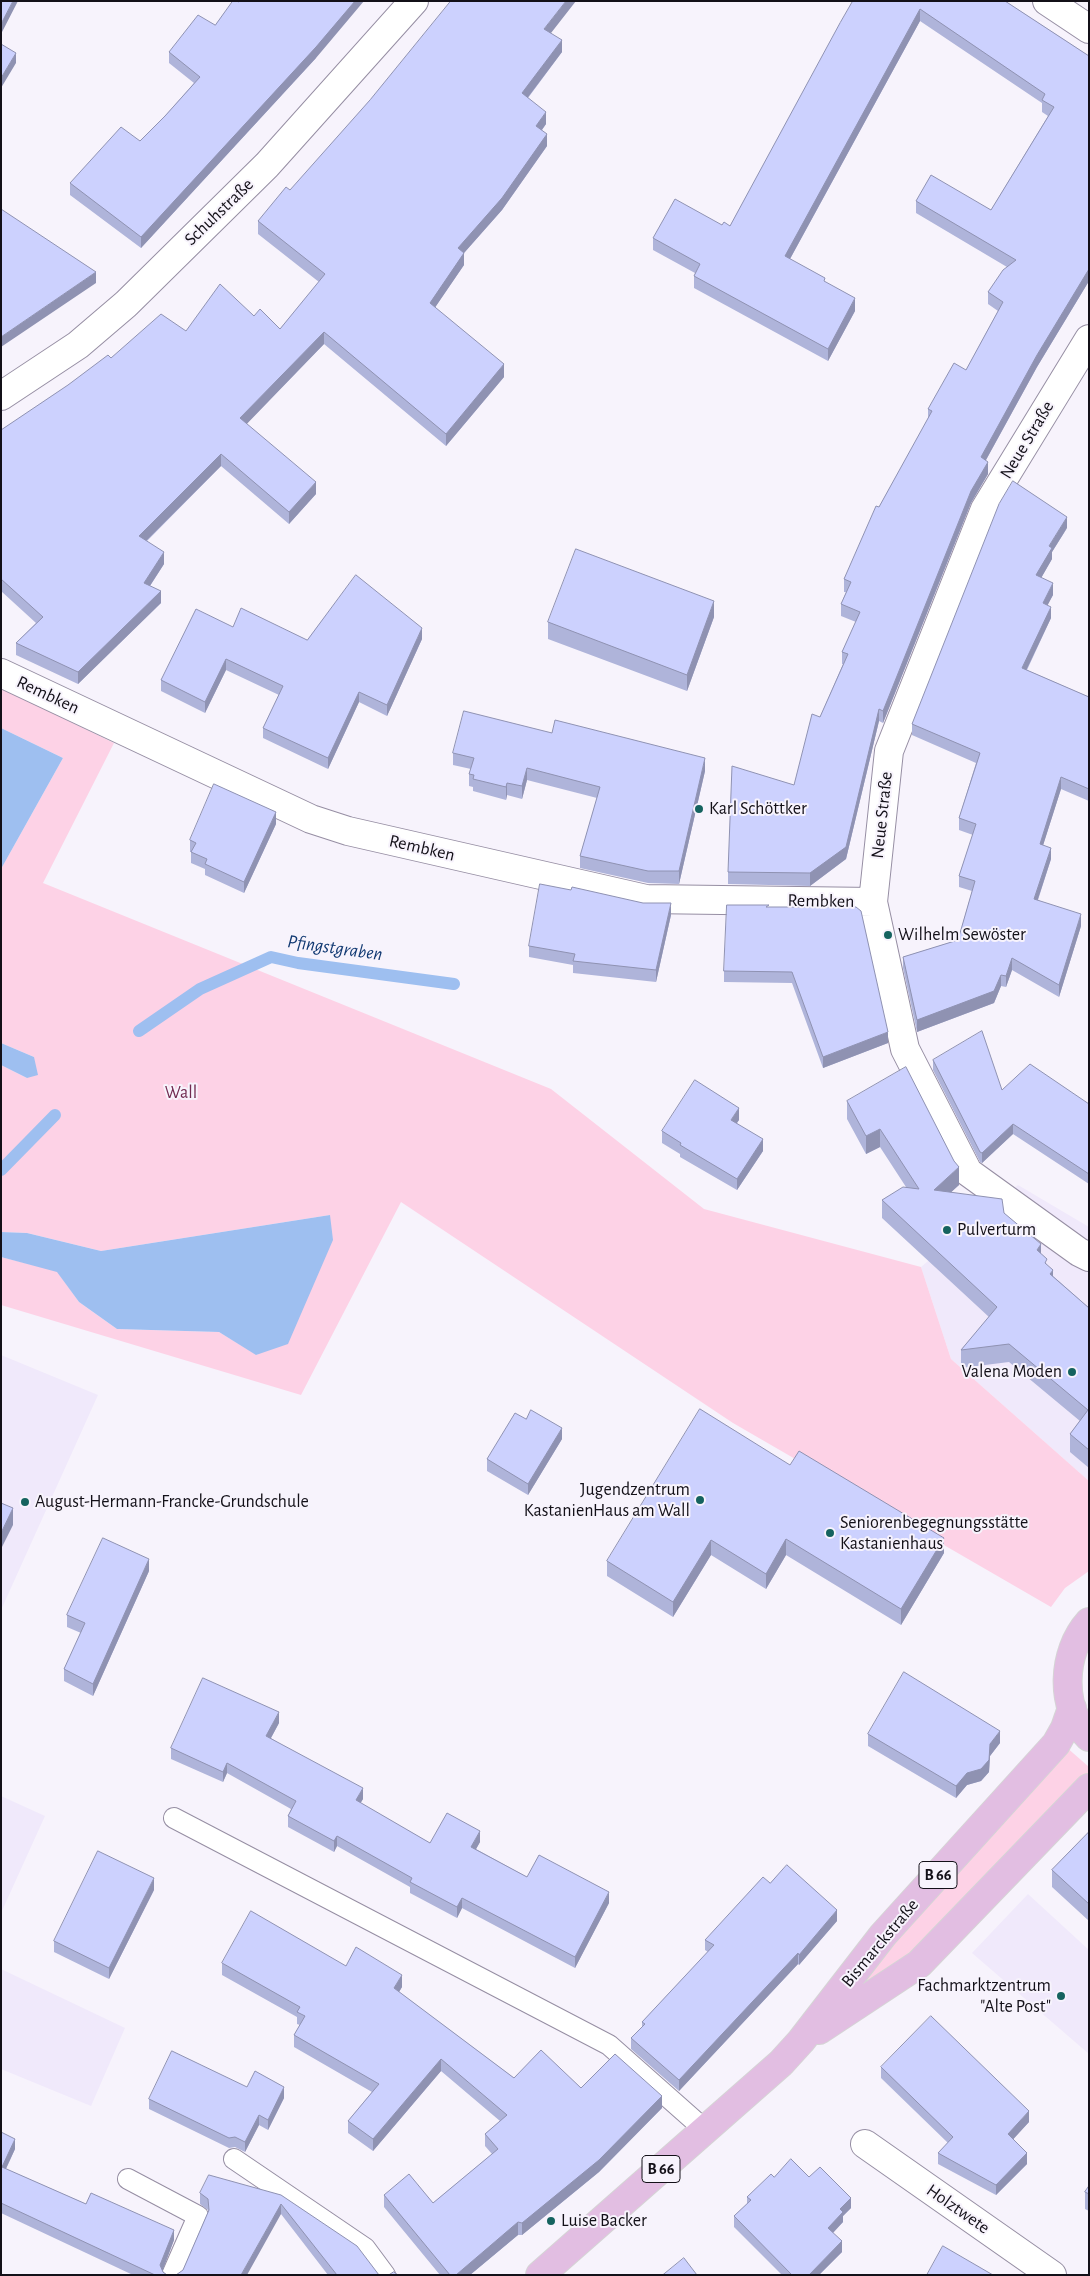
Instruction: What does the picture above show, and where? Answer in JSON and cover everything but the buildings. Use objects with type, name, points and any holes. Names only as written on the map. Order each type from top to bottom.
[{"type":"main road","points":[[1089,1622],[1083,1629],[1071,1654],[1067,1681],[1072,1708],[1084,1733],[1089,1738]]},
{"type":"main road","name":"Bismarckstraße","points":[[540,2275],[781,2063],[801,2041],[883,1935],[1056,1744],[1065,1728],[1072,1708]]},
{"type":"main road","name":"Bismarckstraße","points":[[801,2041],[919,1964],[1089,1788]]},
{"type":"street","name":"Schuhstraße","points":[[1,396],[78,345],[126,304],[267,165],[414,1]]},
{"type":"street","points":[[1047,1],[1089,29]]},
{"type":"street","name":"Neue Straße","points":[[1086,1258],[968,1172],[905,1049],[873,902],[889,751],[985,509],[1089,339]]},
{"type":"street","name":"Rembken","points":[[1,673],[311,819],[348,831],[646,900],[873,902]]},
{"type":"street","name":"Holztwete","points":[[865,2144],[1052,2275]]},
{"type":"lane","points":[[174,1818],[609,2044],[705,2130]]},
{"type":"lane","points":[[234,2159],[365,2248],[385,2275]]},
{"type":"lane","points":[[128,2180],[198,2216],[172,2275]]},
{"type":"shaded area","points":[[1018,1185],[1089,1227],[1089,1481],[951,1359],[921,1267]]},
{"type":"shaded area","name":"August-Hermann-Francke-Grundschule","points":[[1,1355],[98,1395],[1,1610]]},
{"type":"shaded area","points":[[1,1796],[45,1816],[1,1913]]},
{"type":"shaded area","name":"Fachmarktzentrum \"Alte Post\"","points":[[1028,1894],[1089,1950],[1089,2054],[972,1953]]},
{"type":"shaded area","points":[[1,1969],[125,2028],[91,2106],[1,2069]]},
{"type":"green space","name":"Wall","points":[[1,688],[114,743],[43,883],[551,1089],[704,1209],[921,1267],[951,1359],[1089,1481],[1089,1571],[1065,1588],[1051,1607],[733,1423],[401,1202],[301,1395],[1,1305],[1,1257],[57,1271],[79,1302],[117,1329],[219,1332],[257,1355],[330,1215],[101,1251],[27,1233],[1,1232],[1,1065],[27,1078],[34,1057],[1,1043],[1,869],[63,758],[1,728]]},
{"type":"green space","points":[[1065,1746],[1089,1767],[1089,1773],[916,1955],[839,2005]]},
{"type":"water","points":[[1,728],[63,758],[1,869]]},
{"type":"water","points":[[1,1043],[34,1057],[38,1075],[27,1078],[1,1065]]},
{"type":"water","points":[[330,1215],[333,1240],[288,1344],[256,1355],[219,1332],[117,1329],[79,1302],[57,1272],[1,1257],[1,1232],[27,1233],[101,1251]]},
{"type":"waterway","name":"Pfingstgraben","points":[[139,1031],[200,989],[271,957],[298,963],[454,984]]},
{"type":"waterway","name":"Pfingstgraben","points":[[1,1170],[55,1115]]},
{"type":"place","name":"Karl Schöttker","points":[[699,809]]},
{"type":"place","name":"Wilhelm Sewöster","points":[[888,935]]},
{"type":"place","name":"Pulverturm","points":[[947,1230]]},
{"type":"place","name":"Valena Moden","points":[[1072,1372]]},
{"type":"place","name":"Jugendzentrum KastanienHaus am Wall","points":[[700,1500]]},
{"type":"place","name":"August-Hermann-Francke-Grundschule","points":[[25,1502]]},
{"type":"place","name":"Seniorenbegegnungsstätte Kastanienhaus","points":[[830,1533]]},
{"type":"place","name":"Fachmarktzentrum \"Alte Post\"","points":[[1061,1996]]},
{"type":"place","name":"Luise Backer","points":[[551,2221]]}]
